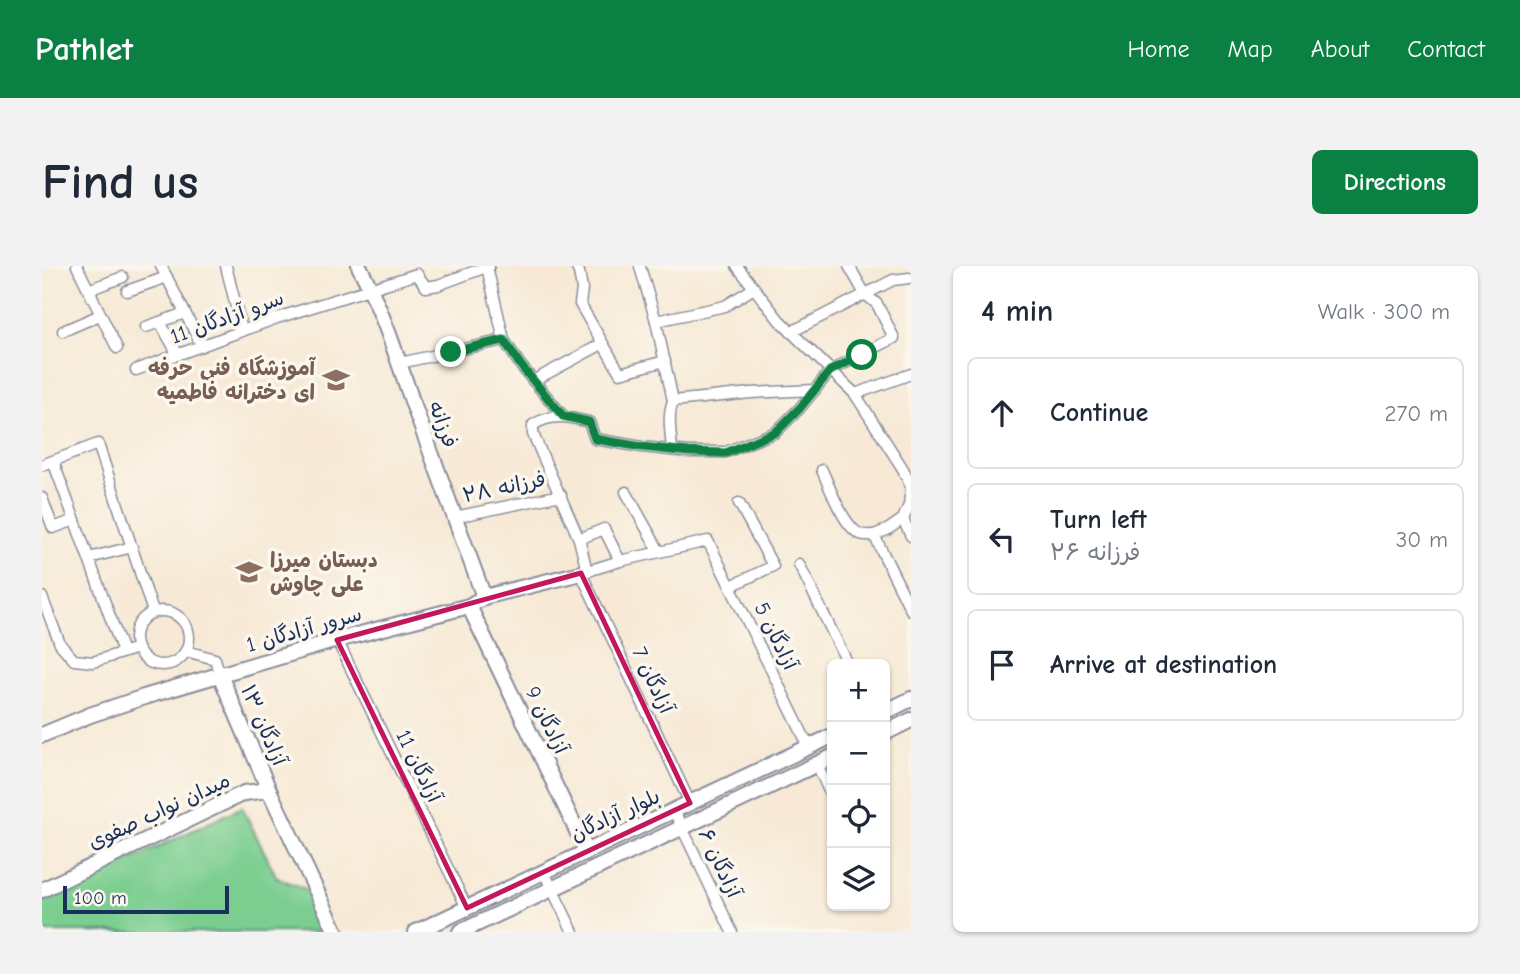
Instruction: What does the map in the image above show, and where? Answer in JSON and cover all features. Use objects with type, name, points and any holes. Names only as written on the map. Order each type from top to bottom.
[{"type":"main road","name":"فرزانه","points":[[359,266],[391,337],[484,597]]},
{"type":"main road","name":"سرور آزادگان 1","points":[[42,735],[144,697],[337,640],[469,606],[484,597],[584,572]]},
{"type":"main road","name":"آزادگان 9","points":[[469,606],[587,852]]},
{"type":"main road","name":"آزادگان ۱۳","points":[[220,675],[269,790]]},
{"type":"main road","points":[[890,710],[911,699]]},
{"type":"main road","points":[[890,730],[911,720]]},
{"type":"main road","name":"بلوار آزادگان","points":[[416,932],[827,738]]},
{"type":"main road","points":[[809,747],[817,764]]},
{"type":"main road","name":"بلوار آزادگان","points":[[460,932],[827,759]]},
{"type":"main road","points":[[269,790],[336,932]]},
{"type":"main road","name":"میدان نواب صفوی","points":[[42,890],[244,793],[269,790]]},
{"type":"street","points":[[77,266],[117,348]]},
{"type":"street","points":[[161,266],[202,346]]},
{"type":"street","points":[[238,266],[227,268],[242,331]]},
{"type":"street","points":[[488,266],[504,340],[521,366],[563,416],[589,422],[595,439],[642,447],[726,453],[776,432],[830,371],[894,338],[877,304],[865,295],[849,266]]},
{"type":"street","name":"سرو آزادگان 11","points":[[136,370],[277,318],[417,274],[426,287],[488,266]]},
{"type":"street","points":[[576,266],[582,289],[580,304],[620,373],[665,360]]},
{"type":"street","points":[[737,266],[779,320],[855,394],[903,469],[911,487],[909,505],[903,519],[874,535],[857,533],[840,511],[822,470]]},
{"type":"street","points":[[640,267],[656,321],[673,401],[669,417],[672,450]]},
{"type":"street","points":[[88,290],[123,277]]},
{"type":"street","points":[[127,291],[167,277]]},
{"type":"street","points":[[791,332],[893,280],[909,278]]},
{"type":"street","points":[[656,321],[726,306],[754,288]]},
{"type":"street","points":[[146,327],[185,313]]},
{"type":"street","points":[[62,331],[100,315]]},
{"type":"street","points":[[160,322],[178,355]]},
{"type":"street","points":[[400,363],[504,340]]},
{"type":"street","points":[[533,381],[602,344]]},
{"type":"street","points":[[855,394],[911,374]]},
{"type":"street","points":[[673,401],[815,390]]},
{"type":"street","name":"آزادگان 7","points":[[563,416],[549,417],[533,425],[533,434],[579,538],[584,572],[690,803]]},
{"type":"street","points":[[42,465],[98,443],[153,612]]},
{"type":"street","points":[[54,461],[123,652]]},
{"type":"street","points":[[584,572],[659,551],[626,492]]},
{"type":"street","name":"فرزانه ۲۸","points":[[455,517],[561,495]]},
{"type":"street","points":[[42,498],[53,528],[75,520]]},
{"type":"street","points":[[731,586],[773,566],[739,503]]},
{"type":"street","points":[[903,519],[911,536]]},
{"type":"street","points":[[579,538],[604,529],[620,561]]},
{"type":"street","points":[[874,535],[911,610]]},
{"type":"street","name":"آزادگان 5","points":[[659,551],[708,541],[809,747]]},
{"type":"street","points":[[89,558],[132,547]]},
{"type":"street","points":[[799,564],[846,659]]},
{"type":"street","points":[[42,597],[60,644],[74,660],[93,662],[137,648]]},
{"type":"street","points":[[153,612],[171,612],[186,624],[189,642],[186,651],[173,663],[164,665],[148,661],[137,648],[135,639],[139,623],[153,612]]},
{"type":"street","name":"آزادگان 11","points":[[337,640],[467,908]]},
{"type":"street","points":[[186,651],[215,659],[220,675]]},
{"type":"street","points":[[817,764],[827,787]]},
{"type":"street","name":"آزادگان ۶","points":[[674,811],[732,932]]},
{"type":"street","points":[[544,872],[573,932]]},
{"type":"highlighted area","points":[[581,573],[690,803],[467,908],[337,640]]},
{"type":"green space","points":[[242,807],[277,878],[306,889],[327,932],[42,932],[42,902]]},
{"type":"place","name":"آموزشگاه فنی حرفه ای دخترانه فاطمیه","points":[[336,380]]},
{"type":"place","name":"دبستان میرزا علی چاوش","points":[[249,572]]},
{"type":"route","points":[[451,352],[504,340],[521,366],[563,416],[589,422],[595,439],[642,447],[726,453],[776,432],[830,371],[862,355]]}]
